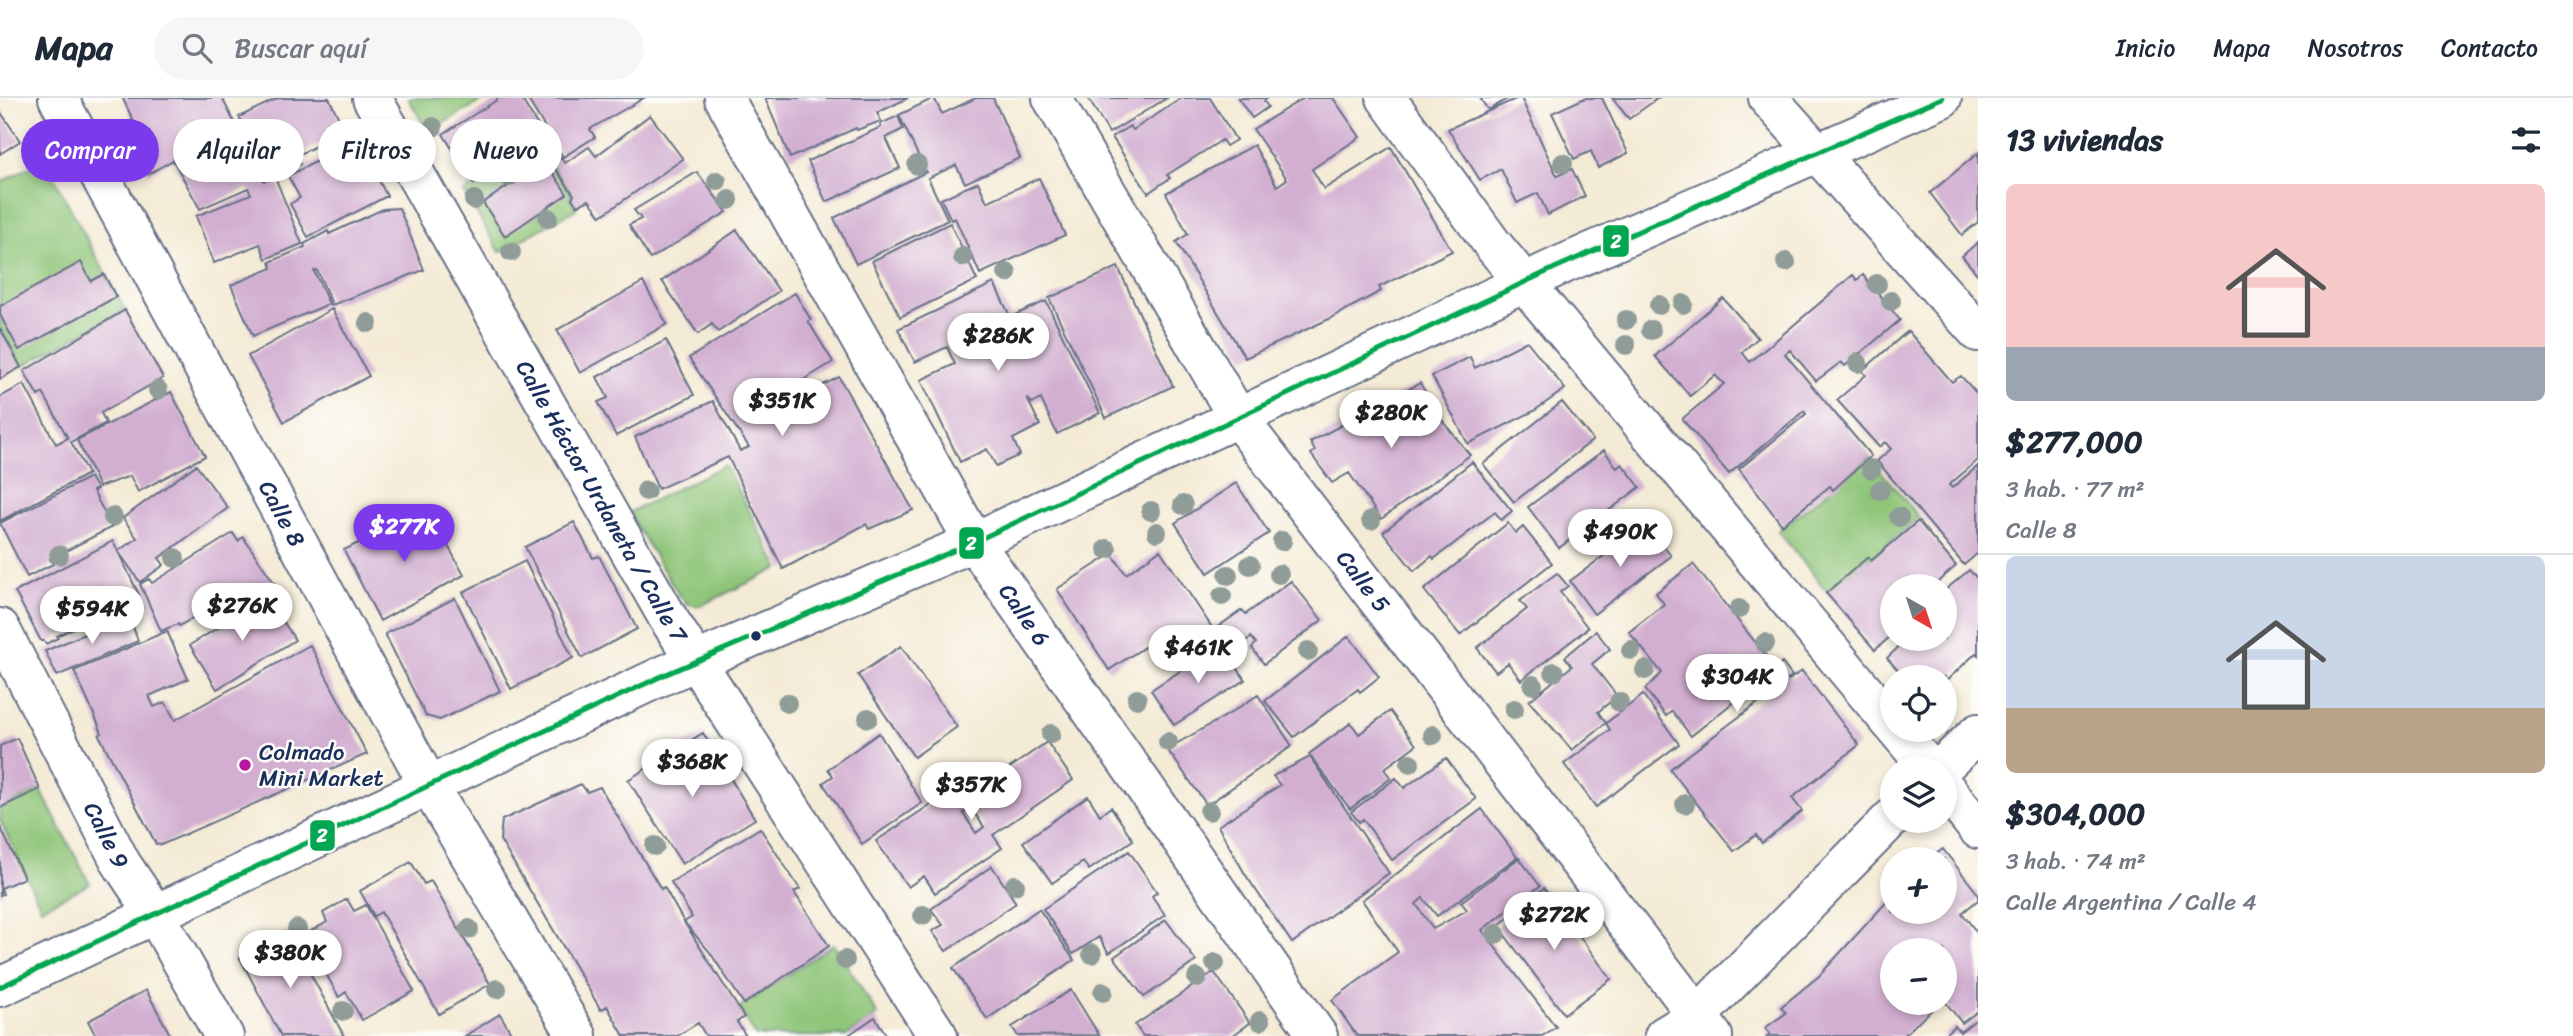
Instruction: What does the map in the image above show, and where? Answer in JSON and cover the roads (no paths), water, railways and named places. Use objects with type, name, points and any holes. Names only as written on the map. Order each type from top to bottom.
[{"type":"street","name":"Calle 8","points":[[58,98],[429,786],[577,1036]]},
{"type":"street","name":"Calle Héctor Urdaneta / Calle 7","points":[[372,98],[668,618],[938,1036]]},
{"type":"street","name":"Calle 6","points":[[724,98],[974,542],[1318,1036]]},
{"type":"street","name":"Calle 5","points":[[1052,98],[1238,418],[1705,1026]]},
{"type":"street","points":[[1386,98],[1493,245],[1880,710]]},
{"type":"street","points":[[1768,98],[1978,332]]},
{"type":"street","points":[[0,986],[696,661],[974,542],[1525,283],[1942,98]]},
{"type":"street","name":"Calle 9","points":[[0,628],[121,863],[155,914],[224,1036]]},
{"type":"street","points":[[1954,756],[1978,733]]},
{"type":"street","points":[[1907,742],[1919,756]]},
{"type":"street","points":[[1957,803],[1978,829]]},
{"type":"street","points":[[1664,1036],[1705,1026],[1880,831]]},
{"type":"place","name":"Colmado Mini Market","points":[[245,765]]}]
